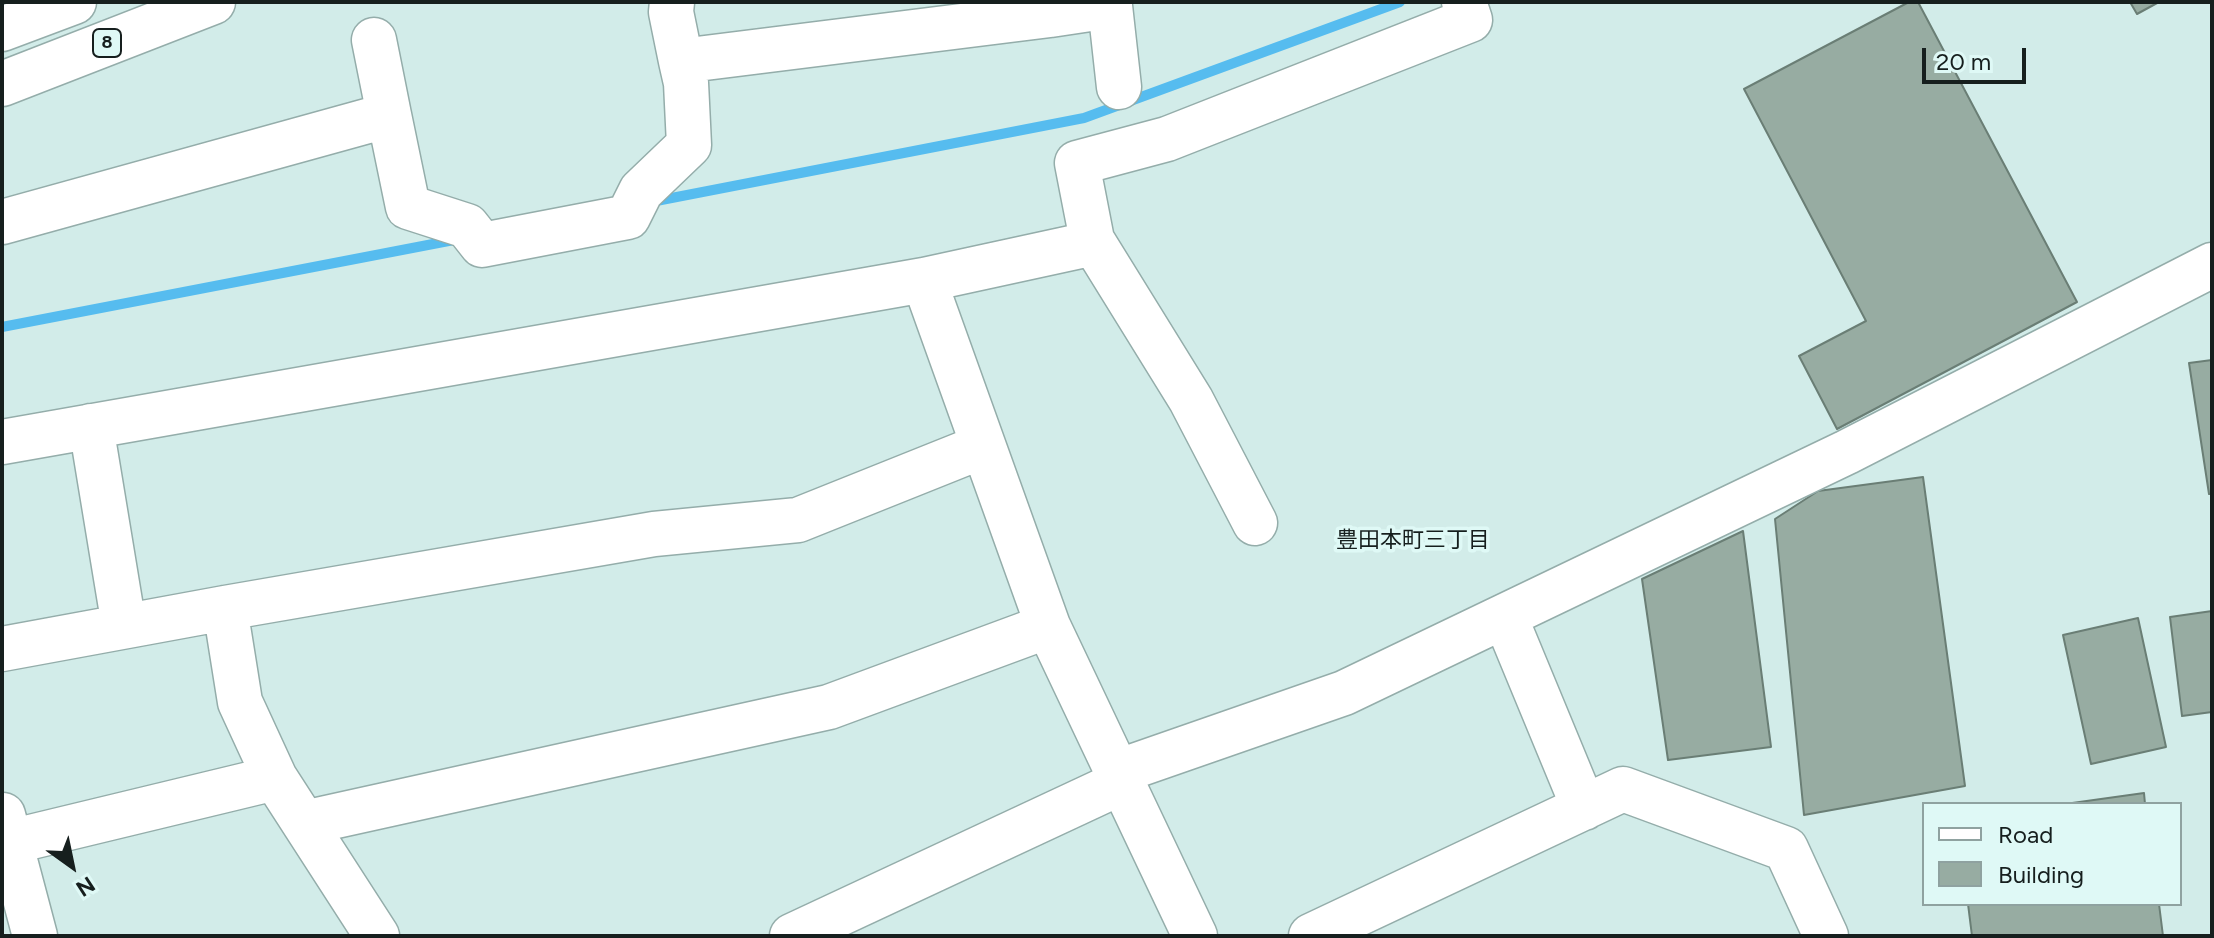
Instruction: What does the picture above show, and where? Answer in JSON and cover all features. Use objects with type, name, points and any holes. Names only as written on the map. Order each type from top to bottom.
[{"type":"main road","points":[[2,29],[74,2]]},
{"type":"main road","name":"8","points":[[2,84],[213,2]]},
{"type":"main road","points":[[374,40],[408,207],[467,226],[482,245],[628,217],[641,191],[689,145],[686,83],[671,12],[672,2]]},
{"type":"main road","points":[[1255,523],[1191,400],[1092,240],[1077,163],[1167,139],[1470,20],[1464,2]]},
{"type":"main road","points":[[681,61],[1110,4],[1119,87]]},
{"type":"main road","points":[[2,222],[389,115]]},
{"type":"main road","points":[[2,442],[924,280],[1085,245],[1092,240]]},
{"type":"main road","points":[[792,936],[1120,777],[1344,693],[1505,617],[1847,452],[2212,265]]},
{"type":"main road","points":[[924,280],[1048,626],[1195,936]]},
{"type":"main road","points":[[91,426],[124,626]]},
{"type":"main road","points":[[2,649],[654,534],[798,520],[983,446]]},
{"type":"main road","points":[[225,608],[240,702],[275,778],[377,936]]},
{"type":"main road","points":[[1505,617],[1584,808]]},
{"type":"main road","points":[[304,823],[829,707],[1048,626]]},
{"type":"main road","points":[[35,936],[6,827],[275,778]]},
{"type":"main road","points":[[1311,936],[1623,789],[1786,849],[1822,934]]},
{"type":"building","points":[[1909,2],[1918,2],[2077,302],[1837,429],[1799,356],[1866,321],[1744,89]]},
{"type":"building","points":[[2130,2],[2159,2],[2137,14]]},
{"type":"building","points":[[2212,360],[2212,494],[2209,494],[2189,363]]},
{"type":"building","points":[[1923,477],[1965,786],[1804,815],[1775,519],[1818,491]]},
{"type":"building","points":[[1743,531],[1771,747],[1668,760],[1642,579]]},
{"type":"building","points":[[2212,611],[2212,712],[2182,716],[2170,617]]},
{"type":"building","points":[[2138,618],[2166,747],[2091,764],[2063,635]]},
{"type":"building","points":[[2144,793],[2145,802],[2079,802]]},
{"type":"building","points":[[1968,906],[2159,906],[2163,936],[1972,936]]},
{"type":"waterway","points":[[651,202],[1084,118],[1400,2]]},
{"type":"waterway","points":[[2,327],[459,239]]},
{"type":"district","name":"豊田本町三丁目","points":[[1413,541]]}]
